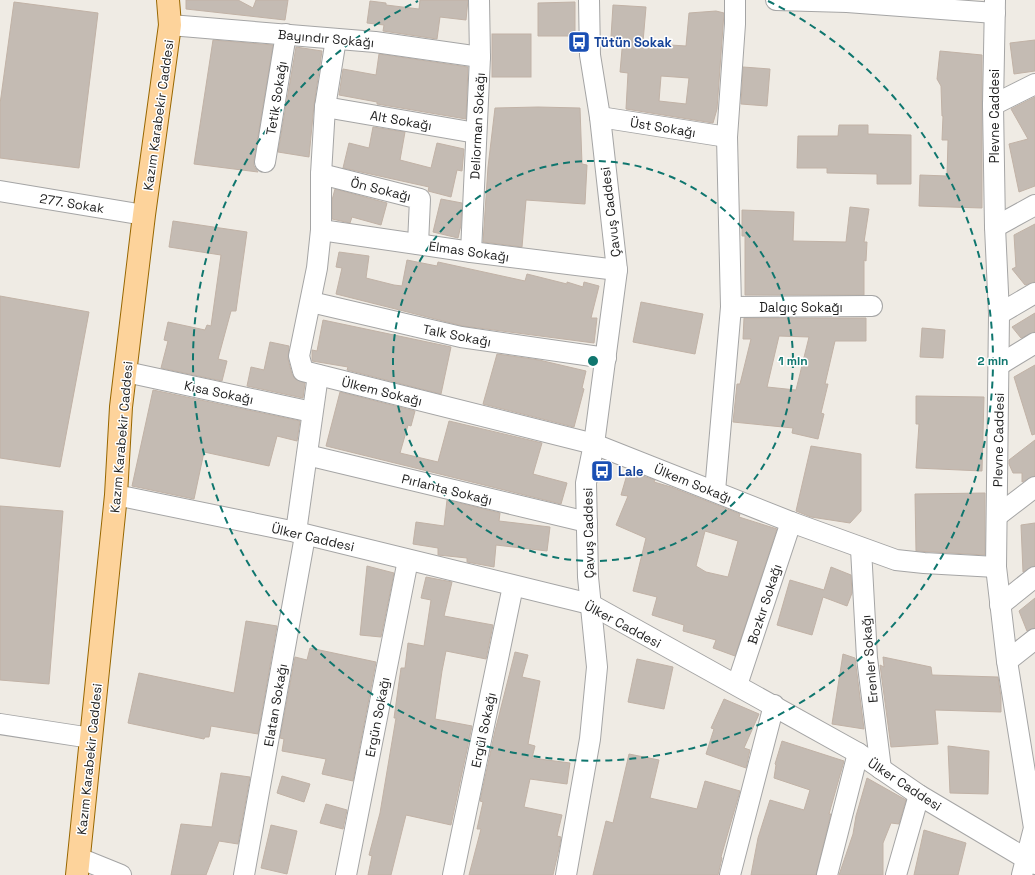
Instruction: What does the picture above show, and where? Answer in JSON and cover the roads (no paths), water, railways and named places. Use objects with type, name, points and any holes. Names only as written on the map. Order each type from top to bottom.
[{"type":"main road","name":"Kazım Karabekir Caddesi","points":[[78,867],[116,495],[122,407],[167,7]]},
{"type":"street","name":"Deliorman Sokağı","points":[[471,252],[480,57],[480,0]]},
{"type":"street","name":"Çavuş Caddesi","points":[[566,875],[590,739],[597,667],[590,604],[586,522],[586,483],[594,444],[617,270],[600,117],[590,55],[589,0]]},
{"type":"street","points":[[715,491],[731,307],[727,137],[736,24],[735,0]]},
{"type":"street","points":[[776,0],[995,6]]},
{"type":"street","name":"Plevne Caddesi","points":[[995,6],[993,105],[995,228],[999,314],[996,566],[1007,661],[1029,754],[1034,828],[1030,863]]},
{"type":"street","name":"Bayındır Sokağı","points":[[167,7],[286,34],[375,42],[480,57]]},
{"type":"street","name":"Tetik Sokağı","points":[[265,162],[286,34]]},
{"type":"street","name":"Ülkem Sokağı","points":[[336,39],[325,106],[321,174],[321,230],[317,268],[299,356],[304,371],[594,444],[861,549],[903,561],[996,566]]},
{"type":"street","points":[[993,105],[1035,84]]},
{"type":"street","name":"Alt Sokağı","points":[[325,106],[476,133]]},
{"type":"street","name":"Üst Sokağı","points":[[600,117],[727,137]]},
{"type":"street","name":"Ön Sokağı","points":[[321,174],[420,199],[418,244]]},
{"type":"street","name":"277. Sokak","points":[[0,191],[144,215]]},
{"type":"street","points":[[995,228],[1035,205]]},
{"type":"street","name":"Elmas Sokağı","points":[[321,230],[471,252],[617,270]]},
{"type":"street","points":[[999,314],[1035,293]]},
{"type":"street","name":"Talk Sokağı","points":[[311,302],[461,337],[606,358]]},
{"type":"street","name":"Dalgıç Sokağı","points":[[731,307],[872,306]]},
{"type":"street","points":[[999,365],[1035,343]]},
{"type":"street","name":"Kısa Sokağı","points":[[126,372],[312,412]]},
{"type":"street","points":[[301,534],[307,455],[318,375]]},
{"type":"street","name":"Pırlanta Sokağı","points":[[307,455],[586,522]]},
{"type":"street","points":[[997,516],[1035,487]]},
{"type":"street","name":"Ülker Caddesi","points":[[116,495],[301,534],[590,604],[858,753],[919,795],[1030,863]]},
{"type":"street","name":"Bozkır Sokağı","points":[[737,685],[791,522]]},
{"type":"street","name":"Elatan Sokağı","points":[[244,875],[301,534]]},
{"type":"street","name":"Erenler Sokağı","points":[[861,549],[867,658],[881,769]]},
{"type":"street","name":"Ergün Sokağı","points":[[346,875],[408,560]]},
{"type":"street","points":[[1000,605],[1035,577]]},
{"type":"street","name":"Ergül Sokağı","points":[[453,875],[512,586]]},
{"type":"street","points":[[1007,661],[1035,639]]},
{"type":"street","points":[[730,875],[774,705]]},
{"type":"street","points":[[0,724],[91,738]]},
{"type":"street","points":[[827,875],[858,753]]},
{"type":"street","points":[[896,875],[919,795]]},
{"type":"street","points":[[78,867],[121,875]]},
{"type":"place","name":"Tütün Sokak","points":[[579,42]]},
{"type":"place","name":"Lale","points":[[602,471]]}]
